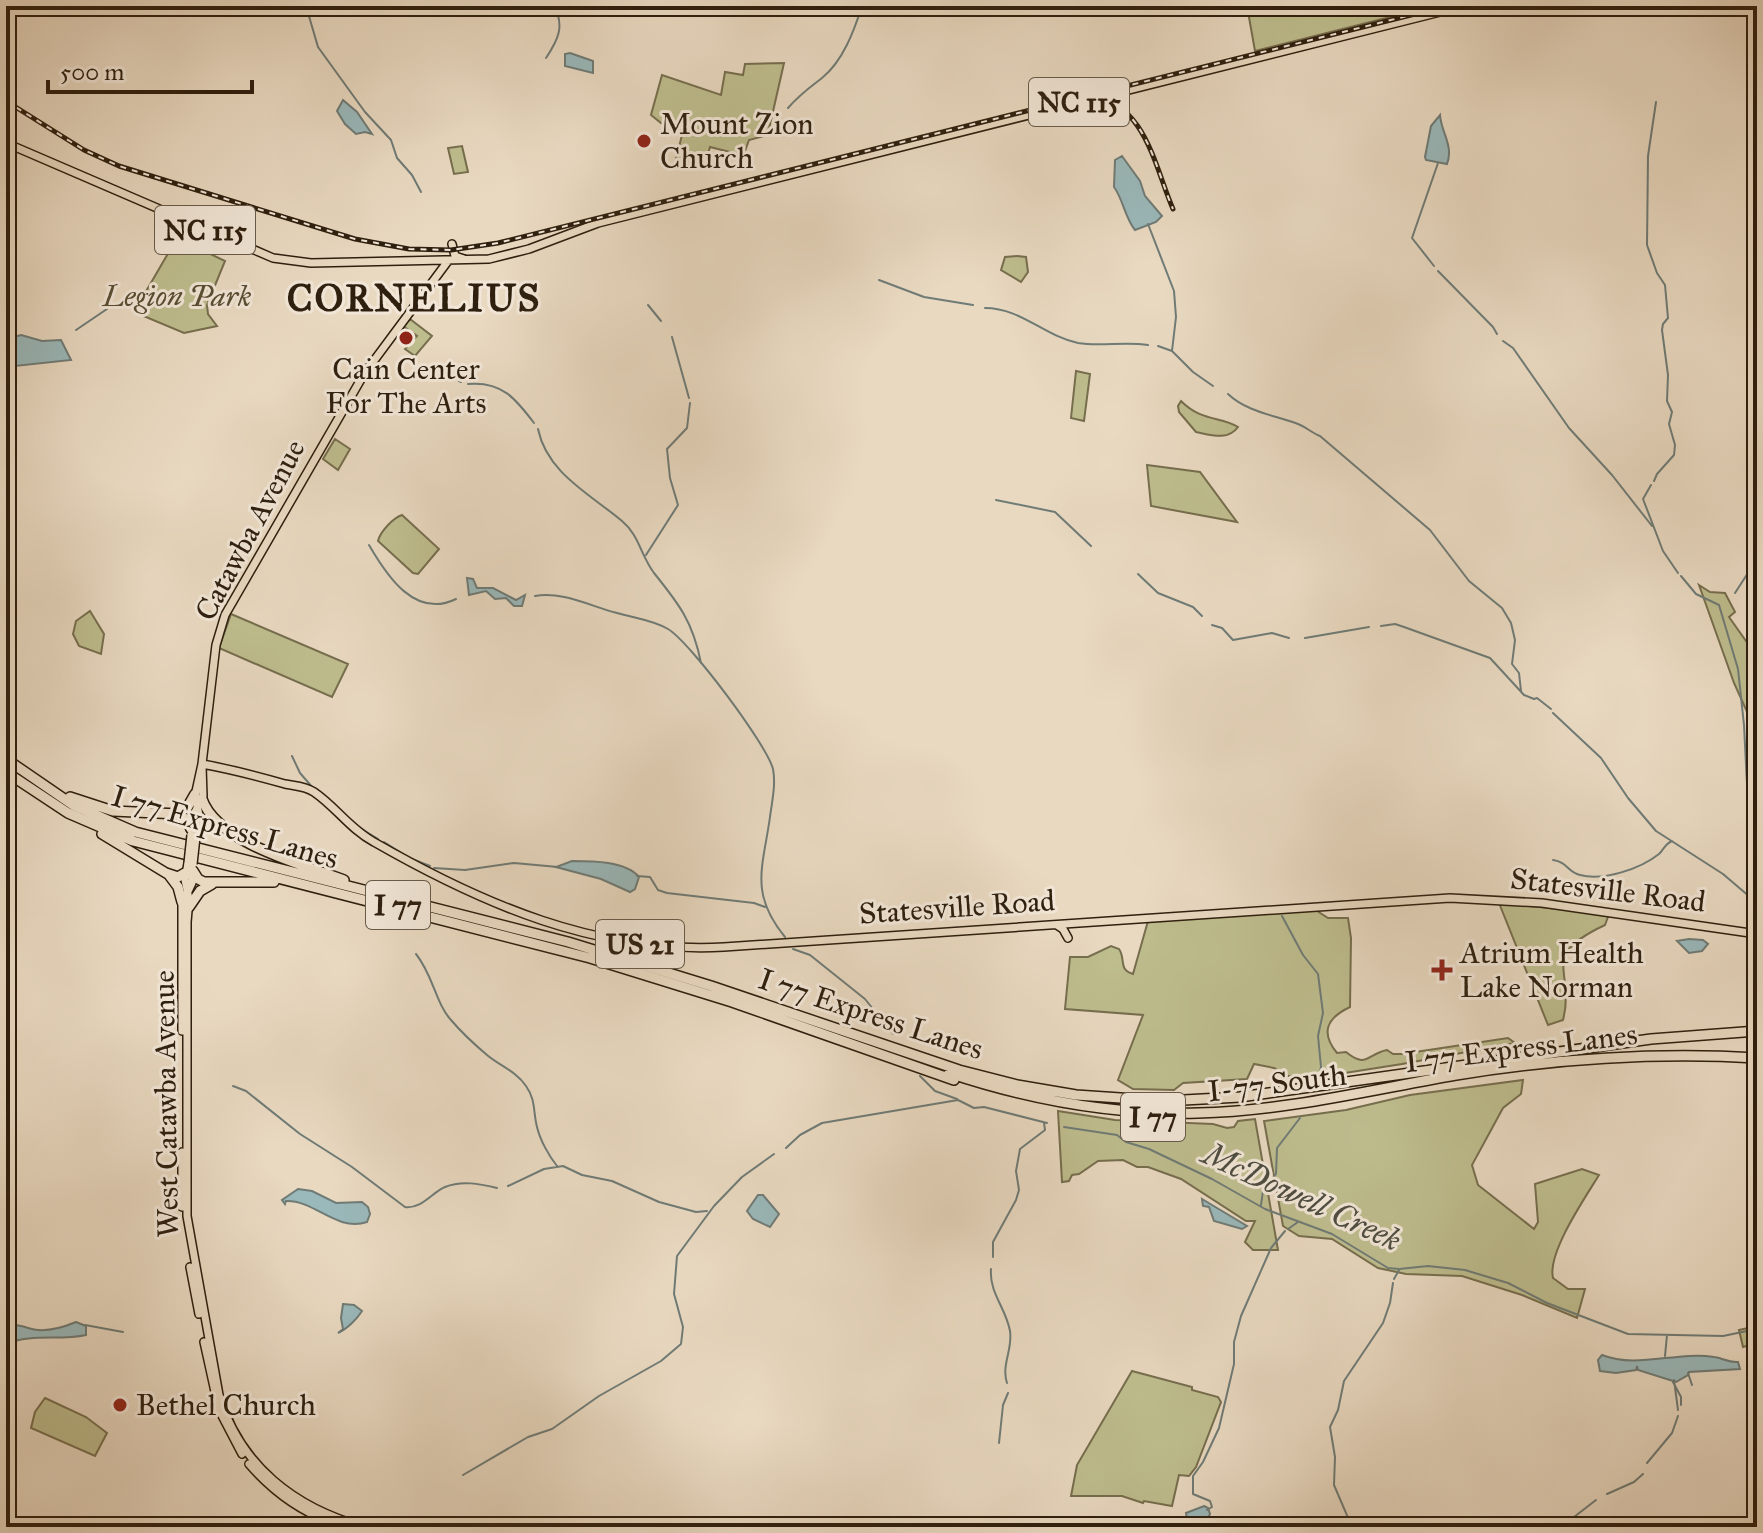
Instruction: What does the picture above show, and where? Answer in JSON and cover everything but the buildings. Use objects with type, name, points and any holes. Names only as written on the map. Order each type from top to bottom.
[{"type":"highway","name":"I 77","points":[[6,759],[91,811],[136,828],[502,920],[649,962],[960,1066],[1062,1089],[1121,1095],[1195,1096],[1255,1091],[1666,1033],[1757,1029]]},
{"type":"highway","name":"I 77 Express Lanes","points":[[6,759],[64,800],[135,832],[477,918],[679,976],[959,1070],[1046,1091],[1121,1099],[1240,1097],[1651,1039],[1757,1029]]},
{"type":"highway","name":"I 77 Express Lanes","points":[[6,770],[70,810],[134,837],[603,957],[994,1088],[1066,1104],[1140,1112],[1200,1113],[1260,1109],[1512,1067],[1652,1056],[1757,1060]]},
{"type":"highway","name":"I-77 South","points":[[6,770],[68,813],[133,841],[545,945],[766,1014],[993,1092],[1066,1108],[1140,1117],[1200,1118],[1261,1114],[1473,1077],[1552,1067]]},
{"type":"highway","points":[[60,793],[113,811],[184,817],[194,832],[209,821],[218,823]]},
{"type":"highway","points":[[173,814],[198,801],[218,823],[269,854],[362,886]]},
{"type":"highway","points":[[68,813],[177,877],[190,868],[201,881],[260,881],[309,886]]},
{"type":"highway","points":[[166,873],[178,887],[186,904],[202,889],[219,882]]},
{"type":"highway","points":[[649,962],[679,976]]},
{"type":"highway","points":[[766,1014],[801,1022]]},
{"type":"highway","name":"I 77","points":[[1552,1067],[1672,1060],[1757,1060]]},
{"type":"highway","points":[[1512,1067],[1552,1067]]},
{"type":"highway","points":[[1340,1084],[1369,1075]]},
{"type":"main road","name":"NC 115","points":[[6,143],[273,258],[311,263],[470,260],[516,253],[598,223],[1464,6]]},
{"type":"main road","points":[[1751,6],[1757,8]]},
{"type":"main road","points":[[452,244],[455,256],[470,260]]},
{"type":"main road","points":[[429,260],[436,265],[437,276]]},
{"type":"main road","name":"Catawba Avenue","points":[[190,868],[194,832],[192,818],[198,801],[215,651],[228,608],[364,374],[448,261]]},
{"type":"main road","name":"Statesville Road","points":[[202,764],[306,788],[338,810],[361,834],[456,887],[530,917],[625,942],[663,947],[704,948],[1476,898],[1542,903],[1757,934]]},
{"type":"main road","name":"West Catawba Avenue","points":[[190,868],[182,1028],[182,1216],[213,1389],[221,1417],[233,1441],[255,1470],[284,1497],[309,1512],[345,1527]]},
{"type":"main road","name":"West Catawba Avenue","points":[[186,904],[186,1204],[221,1402],[233,1431],[256,1465],[275,1484],[301,1503],[364,1527]]},
{"type":"main road","points":[[1054,924],[1063,929],[1068,938]]},
{"type":"main road","points":[[182,1028],[187,1056]]},
{"type":"main road","points":[[182,1066],[185,1067],[187,1097]]},
{"type":"main road","points":[[182,1216],[191,1245]]},
{"type":"main road","points":[[191,1273],[201,1301]]},
{"type":"main road","points":[[233,1441],[256,1465]]},
{"type":"green space","points":[[1247,6],[1434,6],[1255,51]]},
{"type":"green space","points":[[784,63],[769,129],[764,136],[749,140],[745,151],[734,153],[710,147],[704,167],[676,159],[683,131],[661,123],[651,115],[662,75],[721,95],[725,72],[743,75],[745,64]]},
{"type":"green space","points":[[462,146],[468,172],[454,174],[448,148]]},
{"type":"green space","name":"Legion Park","points":[[177,238],[225,261],[207,305],[208,314],[217,326],[184,333],[134,312]]},
{"type":"green space","points":[[1005,257],[1026,257],[1028,272],[1021,282],[1001,270]]},
{"type":"green space","points":[[410,319],[432,336],[415,356],[405,349],[417,336],[403,326]]},
{"type":"green space","points":[[1076,371],[1090,374],[1084,421],[1071,418]]},
{"type":"green space","points":[[1181,401],[1204,416],[1238,427],[1224,436],[1196,432],[1179,412]]},
{"type":"green space","points":[[335,439],[350,449],[338,470],[323,459]]},
{"type":"green space","points":[[1147,465],[1200,472],[1237,522],[1151,506]]},
{"type":"green space","points":[[402,515],[439,549],[418,574],[413,573],[378,541],[387,526]]},
{"type":"green space","points":[[1699,585],[1710,592],[1725,593],[1735,612],[1729,617],[1751,648],[1757,648],[1757,734],[1734,683]]},
{"type":"green space","points":[[90,611],[104,634],[101,654],[79,646],[73,634],[76,621]]},
{"type":"green space","points":[[231,614],[348,664],[332,697],[219,648]]},
{"type":"green space","points":[[1499,903],[1609,914],[1605,925],[1584,936],[1565,956],[1566,1003],[1563,1020],[1548,1025]]},
{"type":"green space","points":[[1314,909],[1328,918],[1348,918],[1351,938],[1350,1007],[1328,1026],[1329,1038],[1337,1053],[1346,1052],[1363,1060],[1387,1050],[1402,1054],[1508,1038],[1515,1043],[1326,1076],[1288,1076],[1274,1068],[1254,1064],[1247,1079],[1183,1083],[1174,1090],[1133,1089],[1118,1080],[1143,1015],[1065,1009],[1070,957],[1088,957],[1111,946],[1119,949],[1125,970],[1133,974],[1148,921]]},
{"type":"green space","points":[[1523,1080],[1521,1094],[1503,1108],[1472,1165],[1478,1185],[1534,1229],[1538,1222],[1535,1184],[1582,1169],[1599,1175],[1561,1240],[1553,1267],[1553,1278],[1568,1289],[1585,1289],[1577,1318],[1522,1295],[1462,1276],[1406,1274],[1378,1268],[1332,1239],[1299,1236],[1283,1226],[1264,1121],[1346,1110],[1410,1095]]},
{"type":"green space","points":[[1058,1111],[1115,1120],[1213,1124],[1227,1128],[1234,1127],[1238,1121],[1255,1119],[1278,1250],[1253,1250],[1245,1242],[1255,1221],[1246,1221],[1181,1179],[1148,1167],[1137,1167],[1123,1160],[1098,1161],[1079,1174],[1072,1175],[1069,1181],[1062,1182]]},
{"type":"green space","points":[[1757,1326],[1757,1343],[1743,1347],[1739,1330]]},
{"type":"green space","points":[[1132,1371],[1192,1387],[1192,1390],[1218,1397],[1221,1402],[1196,1467],[1189,1476],[1179,1475],[1172,1506],[1143,1503],[1122,1496],[1071,1496],[1077,1465]]},
{"type":"green space","points":[[45,1398],[86,1417],[107,1433],[95,1456],[31,1428],[35,1412]]},
{"type":"water","points":[[565,54],[593,61],[593,73],[565,66]]},
{"type":"water","points":[[343,100],[357,112],[372,134],[356,134],[345,124],[337,111]]},
{"type":"water","points":[[1440,115],[1449,151],[1447,164],[1426,160],[1425,157],[1431,126]]},
{"type":"water","points":[[1122,156],[1140,181],[1145,196],[1162,216],[1156,222],[1135,230],[1114,187],[1115,160]]},
{"type":"water","points":[[21,335],[42,341],[61,340],[71,360],[6,367],[6,339]]},
{"type":"water","points":[[467,578],[473,579],[477,588],[493,588],[516,600],[525,595],[522,606],[514,606],[506,598],[495,599],[486,591],[469,595]]},
{"type":"water","points":[[572,861],[608,863],[626,868],[639,877],[635,889],[630,892],[601,879],[556,867]]},
{"type":"water","points":[[1703,940],[1708,944],[1702,951],[1689,953],[1677,941]]},
{"type":"water","points":[[298,1189],[312,1191],[336,1203],[362,1202],[370,1214],[367,1222],[345,1223],[307,1205],[286,1201],[285,1204],[282,1200]]},
{"type":"water","points":[[758,1195],[763,1195],[779,1214],[770,1227],[753,1219],[747,1211]]},
{"type":"water","points":[[1202,1199],[1247,1226],[1242,1229],[1214,1221],[1209,1207],[1203,1206]]},
{"type":"water","points":[[343,1304],[354,1305],[362,1311],[352,1324],[338,1333],[343,1329]]},
{"type":"water","points":[[76,1322],[86,1326],[86,1335],[26,1339],[6,1344],[6,1327],[14,1325],[48,1330]]},
{"type":"water","points":[[1602,1355],[1629,1360],[1714,1357],[1738,1362],[1740,1369],[1689,1372],[1676,1382],[1638,1370],[1637,1366],[1636,1370],[1616,1373],[1600,1371],[1598,1360]]},
{"type":"water","points":[[1204,1506],[1210,1514],[1204,1527],[1188,1527],[1186,1513]]},
{"type":"waterway","points":[[306,6],[318,47],[365,112],[391,140],[397,158],[412,175],[421,192]]},
{"type":"waterway","points":[[546,58],[559,33],[554,6]]},
{"type":"waterway","points":[[788,108],[836,63],[862,6]]},
{"type":"waterway","points":[[1654,481],[1674,455],[1675,445],[1669,424],[1672,412],[1667,401],[1668,375],[1662,330],[1668,318],[1665,285],[1647,245],[1648,156],[1656,102]]},
{"type":"waterway","points":[[1434,266],[1412,238],[1438,163]]},
{"type":"waterway","points":[[1148,224],[1174,291],[1176,317],[1172,351]]},
{"type":"waterway","points":[[1438,271],[1497,334]]},
{"type":"waterway","points":[[879,280],[924,297],[973,305]]},
{"type":"waterway","points":[[648,305],[661,321]]},
{"type":"waterway","points":[[985,308],[1010,312],[1054,335],[1078,343],[1148,345]]},
{"type":"waterway","points":[[76,330],[107,309]]},
{"type":"waterway","points":[[672,337],[689,398]]},
{"type":"waterway","points":[[1503,341],[1513,348],[1569,428],[1612,475],[1652,526]]},
{"type":"waterway","points":[[1158,346],[1172,351],[1213,386]]},
{"type":"waterway","points":[[415,366],[435,368],[449,376]]},
{"type":"waterway","points":[[468,384],[490,385],[507,393],[534,423]]},
{"type":"waterway","points":[[1228,394],[1252,409],[1298,424],[1320,436],[1430,530],[1469,581],[1502,608],[1511,623],[1515,640],[1512,664],[1519,673],[1521,691]]},
{"type":"waterway","points":[[646,555],[678,505],[670,478],[667,449],[687,428],[690,403]]},
{"type":"waterway","points":[[538,429],[550,458],[560,470],[622,521],[632,533],[650,566],[684,614],[701,663]]},
{"type":"waterway","points":[[1651,485],[1643,499],[1663,551],[1678,573]]},
{"type":"waterway","points":[[996,500],[1055,512],[1091,546]]},
{"type":"waterway","points":[[369,545],[394,581],[415,599],[441,604],[456,599]]},
{"type":"waterway","points":[[1735,593],[1757,559]]},
{"type":"waterway","points":[[1138,574],[1158,593],[1193,607],[1202,616]]},
{"type":"waterway","points":[[1681,576],[1696,594],[1719,605],[1738,669],[1750,844],[1757,869]]},
{"type":"waterway","points":[[535,596],[566,597],[668,629],[693,653],[726,695],[757,739],[773,769],[773,793],[761,879],[766,907],[785,937]]},
{"type":"waterway","points":[[1381,626],[1395,624],[1490,658],[1524,695],[1537,698],[1551,709]]},
{"type":"waterway","points":[[1212,625],[1222,628],[1233,640],[1272,633],[1289,638]]},
{"type":"waterway","points":[[1305,638],[1369,627]]},
{"type":"waterway","points":[[1553,713],[1601,758],[1628,798],[1656,831],[1723,874],[1757,903]]},
{"type":"waterway","points":[[292,756],[300,773],[313,788]]},
{"type":"waterway","points":[[1749,811],[1757,806]]},
{"type":"waterway","points":[[357,826],[378,839]]},
{"type":"waterway","points":[[1553,860],[1580,875],[1611,875],[1651,859],[1672,841]]},
{"type":"waterway","points":[[384,842],[403,854]]},
{"type":"waterway","points":[[412,859],[430,866]]},
{"type":"waterway","points":[[434,868],[465,870],[514,863],[558,867]]},
{"type":"waterway","points":[[637,876],[650,877],[658,890],[667,893],[754,903],[765,907]]},
{"type":"waterway","points":[[1282,916],[1303,955],[1318,974],[1323,1013],[1318,1036],[1320,1072]]},
{"type":"waterway","points":[[793,949],[810,955],[865,999],[893,1034]]},
{"type":"waterway","points":[[416,954],[451,1020],[477,1047],[518,1076],[526,1086],[533,1101],[540,1137],[557,1166]]},
{"type":"waterway","points":[[920,1076],[935,1091],[957,1099]]},
{"type":"waterway","name":"McDowell Creek","points":[[233,1086],[246,1091],[300,1134],[352,1167],[405,1207],[416,1206],[451,1185],[471,1183],[497,1188]]},
{"type":"waterway","name":"McDowell Creek","points":[[786,1148],[800,1135],[822,1123],[958,1100],[974,1108],[984,1107],[1047,1123]]},
{"type":"waterway","points":[[1261,1205],[1263,1191],[1276,1174],[1277,1148],[1300,1118]]},
{"type":"waterway","points":[[993,1257],[993,1242],[1019,1190],[1016,1171],[1020,1149],[1045,1130],[1044,1123]]},
{"type":"waterway","name":"McDowell Creek","points":[[1064,1127],[1117,1135],[1126,1142],[1149,1149],[1212,1179],[1265,1209],[1332,1234],[1388,1268],[1428,1266],[1465,1270],[1508,1283],[1547,1303],[1628,1334],[1723,1336],[1757,1329]]},
{"type":"waterway","points":[[463,1475],[528,1437],[552,1429],[599,1396],[661,1361],[681,1344],[683,1327],[674,1294],[677,1256],[714,1206],[742,1177],[774,1154]]},
{"type":"waterway","name":"McDowell Creek","points":[[508,1186],[544,1169],[563,1166],[582,1175],[612,1181],[659,1202],[696,1212],[707,1211]]},
{"type":"waterway","points":[[1288,1229],[1298,1222]]},
{"type":"waterway","points":[[1207,1510],[1212,1507],[1210,1501],[1193,1494],[1193,1476],[1219,1428],[1241,1316],[1271,1248],[1285,1231]]},
{"type":"waterway","points":[[991,1269],[995,1293],[1010,1331],[1005,1370],[1007,1383]]},
{"type":"waterway","points":[[1394,1279],[1399,1270]]},
{"type":"waterway","points":[[1352,1527],[1334,1485],[1335,1457],[1330,1427],[1338,1410],[1344,1381],[1383,1323],[1393,1283]]},
{"type":"waterway","points":[[85,1325],[123,1332]]},
{"type":"waterway","points":[[1665,1356],[1667,1335]]},
{"type":"waterway","points":[[1688,1373],[1692,1385]]},
{"type":"waterway","points":[[1674,1380],[1678,1410]]},
{"type":"waterway","points":[[1673,1382],[1681,1397],[1681,1405]]},
{"type":"waterway","points":[[999,1443],[1003,1405],[1008,1393]]},
{"type":"waterway","points":[[1647,1463],[1672,1433],[1678,1416]]},
{"type":"waterway","points":[[1607,1494],[1634,1482],[1643,1474]]},
{"type":"waterway","points":[[1547,1527],[1574,1517],[1596,1500]]},
{"type":"railway","points":[[6,101],[84,150],[119,166],[355,239],[409,249],[451,250],[498,243],[1447,6]]},
{"type":"railway","points":[[1091,98],[1109,102],[1124,111],[1136,124],[1146,139],[1173,209]]},
{"type":"place","name":"Mount Zion Church","points":[[644,141]]},
{"type":"place","name":"Cain Center For The Arts","points":[[406,338]]},
{"type":"place","name":"Atrium Health Lake Norman","points":[[1442,970]]},
{"type":"place","name":"Bethel Church","points":[[120,1405]]},
{"type":"district","name":"CORNELIUS","points":[[414,298]]}]
